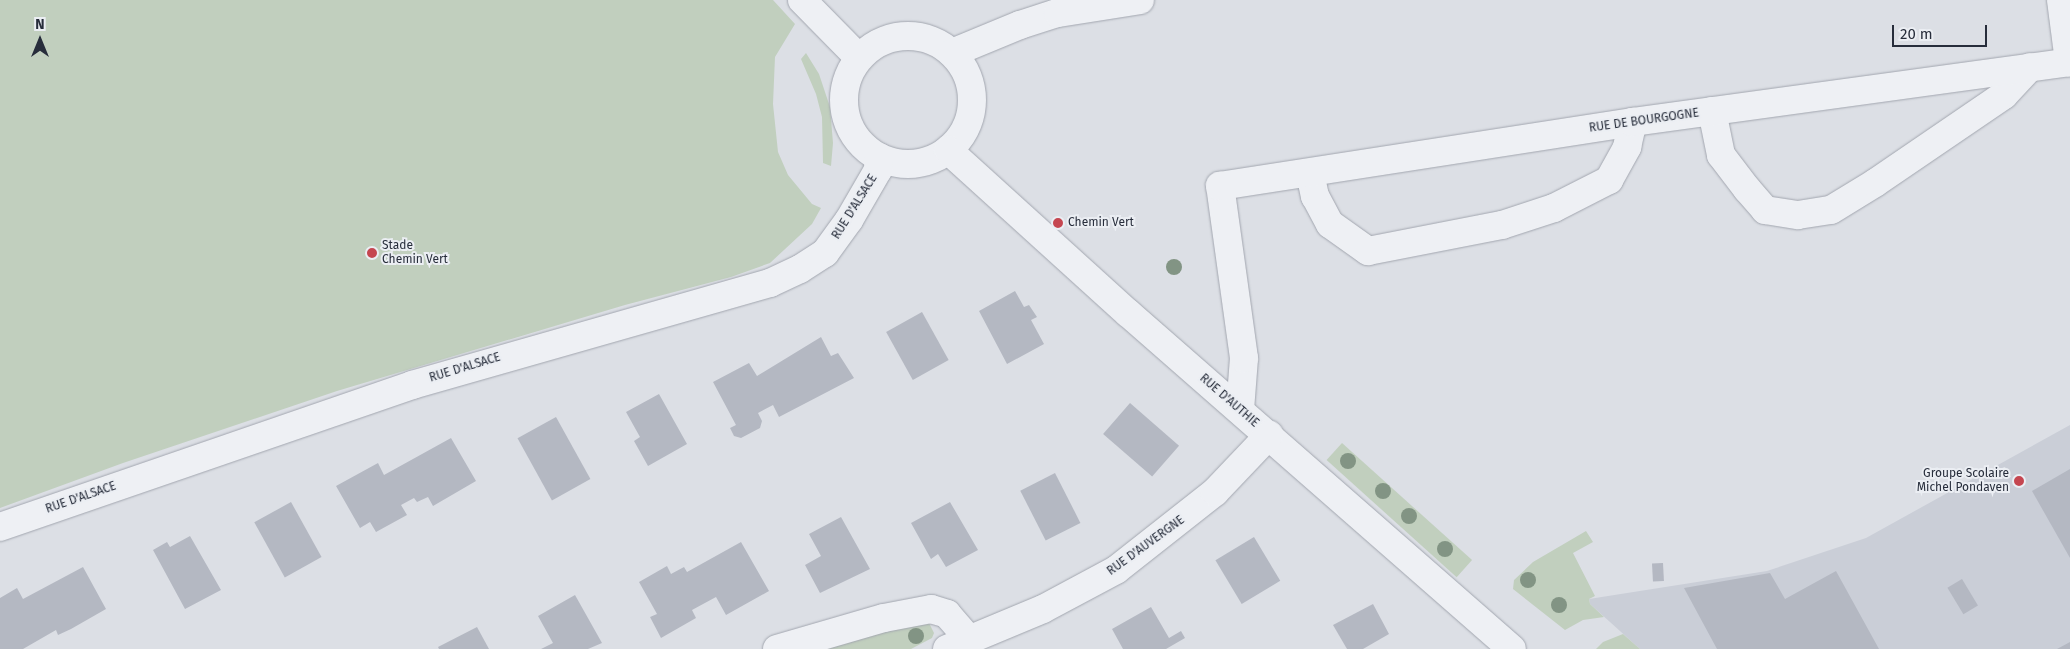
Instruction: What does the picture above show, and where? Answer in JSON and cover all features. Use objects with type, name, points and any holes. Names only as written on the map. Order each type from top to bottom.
[{"type":"street","points":[[802,0],[858,58]]},
{"type":"street","points":[[952,53],[1020,25],[1058,13],[1140,0]]},
{"type":"street","points":[[2061,0],[2069,62]]},
{"type":"street","points":[[904,36],[938,43],[952,53],[963,67],[970,84],[972,102],[969,120],[961,136],[948,150],[932,160],[914,164],[896,163],[879,157],[863,146],[851,130],[844,112],[844,93],[848,75],[858,58],[887,39],[904,36]]},
{"type":"street","name":"RUE DE BOURGOGNE","points":[[1240,410],[1244,358],[1220,186],[1634,122],[2069,62]]},
{"type":"street","points":[[1712,111],[1721,155],[1753,196],[1765,210],[1798,215],[1831,210],[1875,183],[2004,95],[2030,67]]},
{"type":"street","points":[[1310,173],[1315,196],[1330,224],[1368,251],[1502,225],[1554,208],[1609,180],[1627,147],[1634,122]]},
{"type":"street","name":"RUE D'AUTHIE","points":[[948,150],[1128,314],[1269,435],[1512,649]]},
{"type":"street","name":"RUE D'ALSACE","points":[[0,527],[412,385],[770,283],[800,269],[825,253],[849,220],[878,170],[879,157]]},
{"type":"street","name":"RUE D'AUVERGNE","points":[[958,644],[1043,609],[1116,570],[1215,492],[1269,435]]},
{"type":"street","points":[[778,649],[884,618],[932,609],[947,614],[958,644]]},
{"type":"shaded area","name":"Groupe Scolaire Michel Pondaven","points":[[2070,425],[2070,649],[1640,649],[1590,604],[1589,599],[1767,571],[1866,538]]},
{"type":"green space","name":"Stade Chemin Vert","points":[[0,0],[773,0],[795,24],[775,57],[773,104],[778,152],[788,175],[812,204],[821,208],[812,224],[770,263],[731,277],[625,305],[337,391],[123,463],[0,508]]},
{"type":"green space","points":[[806,53],[819,74],[830,107],[833,143],[831,166],[823,163],[822,117],[816,94],[801,59]]},
{"type":"green space","points":[[1342,443],[1472,560],[1457,577],[1327,460]]},
{"type":"green space","points":[[1586,531],[1593,542],[1573,553],[1595,596],[1589,599],[1590,604],[1604,617],[1583,620],[1565,630],[1513,589],[1514,580],[1533,562]]},
{"type":"green space","points":[[928,621],[934,633],[932,638],[911,649],[816,649]]},
{"type":"green space","points":[[1623,634],[1640,649],[1596,649],[1603,642]]},
{"type":"building","points":[[1015,291],[1024,307],[1029,305],[1037,317],[1031,320],[1044,344],[1007,364],[979,311]]},
{"type":"building","points":[[922,312],[949,360],[913,380],[886,332]]},
{"type":"building","points":[[821,337],[831,356],[838,353],[854,378],[779,417],[773,405],[758,413],[762,421],[760,428],[741,438],[734,436],[730,428],[736,425],[713,382],[749,363],[757,376]]},
{"type":"building","points":[[659,394],[687,444],[648,466],[634,441],[640,437],[626,412]]},
{"type":"building","points":[[1130,403],[1179,446],[1152,477],[1103,434]]},
{"type":"building","points":[[556,417],[590,479],[552,500],[518,438]]},
{"type":"building","points":[[451,438],[476,481],[433,506],[428,497],[417,502],[414,498],[401,505],[407,515],[376,532],[370,522],[360,528],[336,486],[378,463],[384,475]]},
{"type":"building","points":[[2070,469],[2070,558],[2032,491]]},
{"type":"building","points":[[1055,473],[1080,523],[1046,541],[1020,491]]},
{"type":"building","points":[[291,502],[322,557],[285,577],[254,522]]},
{"type":"building","points":[[950,502],[978,550],[946,567],[938,554],[931,559],[911,523]]},
{"type":"building","points":[[841,517],[870,569],[820,593],[805,565],[821,556],[809,534]]},
{"type":"building","points":[[190,536],[221,590],[185,609],[153,550],[167,542],[170,547]]},
{"type":"building","points":[[1254,537],[1280,581],[1242,604],[1215,560]]},
{"type":"building","points":[[741,542],[769,591],[726,615],[716,597],[692,610],[696,618],[661,638],[650,617],[657,614],[639,582],[667,566],[671,574],[684,567],[687,572]]},
{"type":"building","points":[[1663,563],[1664,581],[1653,582],[1652,564]]},
{"type":"building","points":[[83,567],[106,609],[71,629],[58,635],[56,630],[23,649],[0,649],[0,598],[17,588],[23,599]]},
{"type":"building","points":[[1836,571],[1879,649],[1717,649],[1684,588],[1770,573],[1785,599]]},
{"type":"building","points":[[1962,579],[1978,606],[1963,614],[1947,588]]},
{"type":"building","points":[[575,595],[602,643],[588,649],[541,649],[553,643],[538,616]]},
{"type":"building","points":[[1373,604],[1389,634],[1363,649],[1347,649],[1333,625]]},
{"type":"building","points":[[1151,607],[1169,638],[1181,631],[1185,638],[1166,649],[1123,649],[1112,629]]},
{"type":"building","points":[[477,627],[489,649],[439,649],[438,647]]},
{"type":"building","points":[[2070,642],[2070,649],[2057,649]]},
{"type":"place","name":"Chemin Vert","points":[[1058,223]]},
{"type":"place","name":"Stade Chemin Vert","points":[[372,253]]},
{"type":"place","name":"Groupe Scolaire Michel Pondaven","points":[[2019,481]]}]
